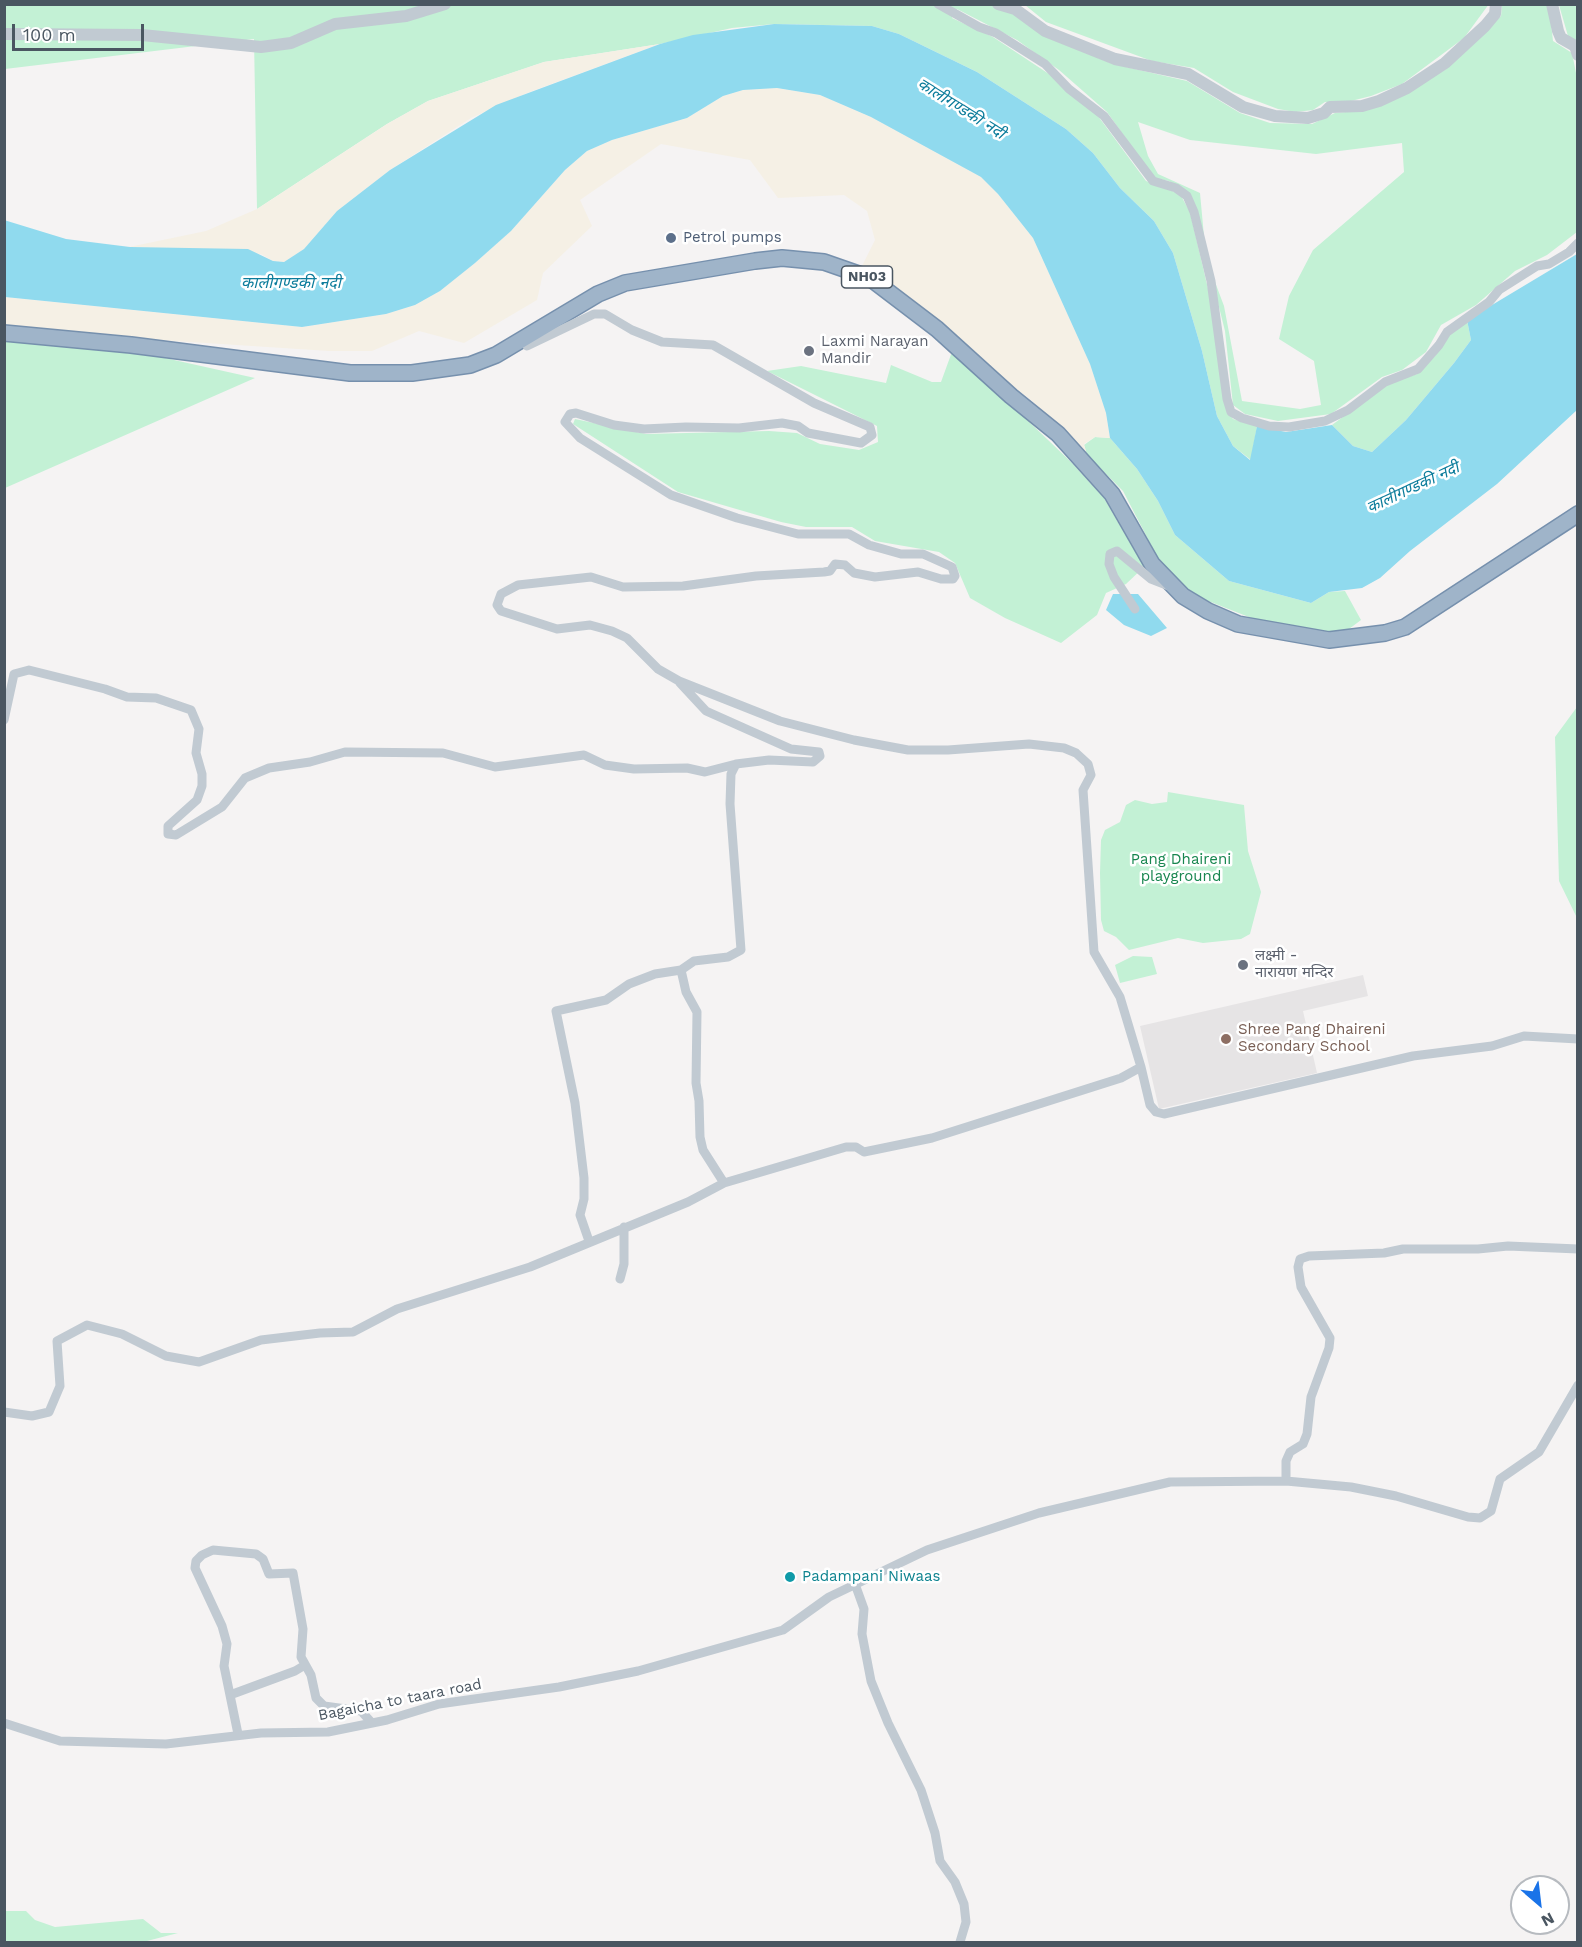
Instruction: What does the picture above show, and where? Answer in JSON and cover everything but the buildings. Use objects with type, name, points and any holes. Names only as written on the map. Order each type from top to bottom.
[{"type":"highway","name":"NH03","points":[[4,333],[131,345],[350,373],[412,373],[470,365],[524,340],[598,294],[625,283],[653,276],[782,258],[824,262],[870,278],[937,329],[1011,396],[1058,434],[1112,494],[1152,564],[1183,596],[1208,611],[1238,624],[1329,640],[1385,633],[1405,627],[1578,514]]},
{"type":"street","points":[[4,34],[142,35],[261,47],[291,43],[335,24],[406,16],[445,4]]},
{"type":"street","points":[[938,4],[979,27],[996,33],[1045,64],[1069,88],[1104,116],[1153,181],[1176,188],[1187,196],[1194,212],[1211,281],[1227,399],[1231,412],[1242,418],[1269,426],[1289,426],[1325,421],[1348,410],[1385,382],[1418,369],[1447,332],[1488,302],[1499,290],[1537,267],[1549,264],[1569,252],[1578,243]]},
{"type":"street","points":[[998,4],[1015,9],[1045,31],[1115,59],[1188,74],[1243,106],[1275,116],[1308,118],[1324,113],[1330,107],[1362,106],[1379,101],[1407,88],[1445,63],[1485,26],[1495,14],[1496,4]]},
{"type":"street","points":[[1552,4],[1561,38],[1575,46],[1578,55]]},
{"type":"street","points":[[524,340],[527,346],[594,314],[606,314],[632,330],[662,342],[713,345],[814,403],[870,427],[872,435],[861,443],[815,435],[798,426],[782,423],[739,428],[686,426],[644,429],[614,425],[576,413],[570,414],[565,423],[580,438],[671,495],[737,518],[798,534],[849,534],[869,545],[901,554],[932,556],[948,564],[954,571],[955,576],[949,581],[918,572],[875,577],[854,573],[845,565],[835,564],[830,571],[824,572],[756,576],[692,585],[623,587],[591,577],[518,585],[507,589],[496,605],[501,611],[557,629],[590,625],[612,631],[627,638],[658,669],[679,681],[780,721],[898,748],[948,750],[1029,744],[1064,748],[1076,753],[1088,764],[1092,775],[1083,790],[1094,952],[1120,997],[1150,1106],[1156,1112],[1164,1114],[1424,1054],[1492,1046],[1524,1036],[1578,1039]]},
{"type":"street","points":[[1135,609],[1109,564],[1110,554],[1116,551],[1152,579],[1164,583],[1183,596]]},
{"type":"street","points":[[4,720],[14,674],[29,670],[105,689],[127,697],[156,698],[191,710],[199,729],[196,753],[202,774],[202,786],[197,800],[168,826],[168,834],[176,835],[222,807],[245,778],[269,768],[310,762],[345,752],[443,753],[495,767],[584,755],[605,765],[634,769],[687,768],[705,772],[736,764],[769,760],[813,762],[820,756],[819,752],[791,749],[706,711],[679,681]]},
{"type":"street","points":[[589,1241],[580,1215],[584,1199],[584,1178],[575,1103],[555,1011],[606,1000],[629,984],[655,974],[681,970],[694,961],[728,957],[741,950],[730,804],[730,774],[736,764]]},
{"type":"street","points":[[681,970],[686,992],[698,1012],[696,1083],[700,1137],[703,1150],[724,1183]]},
{"type":"street","points":[[4,1412],[32,1416],[49,1412],[60,1386],[56,1345],[61,1337],[87,1325],[122,1334],[166,1356],[199,1362],[261,1340],[308,1334],[353,1332],[397,1309],[530,1267],[688,1202],[724,1183],[846,1147],[856,1147],[864,1152],[932,1138],[1121,1078],[1141,1067]]},
{"type":"street","points":[[621,1279],[624,1264],[624,1227]]},
{"type":"street","points":[[1286,1481],[1286,1461],[1290,1452],[1303,1444],[1307,1434],[1312,1410],[1311,1397],[1329,1348],[1330,1338],[1301,1287],[1298,1267],[1300,1259],[1309,1256],[1384,1253],[1403,1249],[1478,1249],[1508,1246],[1578,1249]]},
{"type":"street","name":"Bagaicha to taara road","points":[[4,1723],[60,1741],[165,1744],[238,1734],[328,1732],[372,1723],[439,1704],[559,1687],[638,1671],[783,1630],[813,1607],[927,1550],[1065,1506],[1170,1482],[1286,1481],[1351,1487],[1396,1496],[1468,1517],[1480,1518],[1491,1511],[1500,1479],[1539,1452],[1577,1389]]},
{"type":"street","points":[[238,1734],[224,1666],[227,1644],[222,1626],[195,1568],[196,1560],[213,1551],[256,1554],[263,1559],[269,1574],[293,1573],[303,1629],[301,1657],[311,1675],[320,1703],[324,1706],[356,1709],[367,1715],[372,1723]]},
{"type":"street","points":[[855,1584],[864,1609],[862,1634],[871,1681],[888,1723],[921,1790],[935,1833],[940,1861],[955,1882],[964,1904],[966,1922],[960,1942]]},
{"type":"street","points":[[230,1695],[295,1671],[305,1665]]},
{"type":"shaded area","name":"Shree Pang Dhaireni Secondary School","points":[[1363,975],[1368,996],[1303,1011],[1317,1073],[1159,1109],[1140,1026]]},
{"type":"green space","points":[[987,4],[1012,12],[1040,34],[1113,64],[1187,81],[1240,113],[1270,123],[1312,124],[1335,113],[1368,110],[1411,91],[1446,69],[1501,16],[1502,5],[1549,5],[1553,41],[1572,53],[1577,78],[1577,232],[1547,255],[1515,271],[1476,305],[1441,325],[1426,352],[1402,370],[1382,377],[1331,414],[1278,421],[1245,414],[1233,405],[1225,331],[1208,264],[1224,306],[1242,401],[1300,409],[1321,405],[1314,361],[1279,339],[1289,296],[1313,250],[1404,172],[1402,143],[1316,154],[1190,140],[1138,122],[1148,156],[1158,174],[1200,193],[1206,253],[1188,194],[1169,181],[1154,178],[1107,112],[1059,70],[1017,40],[957,9],[952,18],[993,37],[1049,74],[1098,116],[1146,181],[1180,194],[1190,212],[1209,293],[1227,411],[1233,419],[1257,426],[1251,460],[1233,446],[1217,416],[1202,351],[1173,253],[1154,221],[1120,188],[1093,153],[1066,129],[977,72],[899,34],[872,26],[774,24],[732,28],[660,44],[544,62],[428,101],[387,124],[257,209],[254,39],[5,69],[5,5]]},
{"type":"green space","points":[[1489,4],[1464,38],[1402,84],[1371,96],[1347,102],[1325,102],[1313,110],[1296,112],[1278,109],[1233,92],[1194,68],[1152,61],[1046,22],[1025,5]]},
{"type":"green space","points":[[1559,5],[1577,5],[1577,44],[1568,36]]},
{"type":"green space","points":[[1467,320],[1471,340],[1406,420],[1372,452],[1353,446],[1332,425],[1387,384],[1417,374],[1435,356],[1451,331]]},
{"type":"green space","points":[[4,341],[156,356],[255,378],[5,488]]},
{"type":"green space","points":[[953,349],[1071,462],[1104,498],[1144,567],[1126,584],[1106,593],[1097,615],[1061,643],[1005,618],[970,598],[955,563],[939,552],[875,541],[852,527],[806,527],[781,522],[678,492],[573,424],[575,419],[646,434],[769,431],[797,433],[820,444],[859,450],[878,442],[877,426],[767,371],[801,366],[886,383],[891,365],[932,382],[941,382]]},
{"type":"green space","points":[[1095,437],[1110,438],[1137,469],[1158,501],[1175,535],[1229,581],[1311,603],[1329,592],[1345,591],[1361,620],[1341,635],[1259,621],[1193,595],[1163,568],[1123,491],[1087,455],[1084,445]]},
{"type":"green space","points":[[1577,707],[1577,918],[1559,881],[1555,737]]},
{"type":"green space","name":"Pang Dhaireni playground","points":[[1168,792],[1244,805],[1248,851],[1261,892],[1250,934],[1241,939],[1203,943],[1178,938],[1129,950],[1116,937],[1104,931],[1101,920],[1100,873],[1101,840],[1105,830],[1120,822],[1126,805],[1135,800],[1152,804],[1167,802]]},
{"type":"green space","points":[[1133,956],[1152,957],[1157,974],[1120,983],[1115,965]]},
{"type":"green space","points":[[5,1911],[26,1911],[35,1920],[55,1927],[143,1919],[161,1933],[178,1933],[147,1941],[5,1942]]},
{"type":"sand","points":[[660,44],[527,93],[471,118],[390,170],[337,211],[304,249],[284,262],[273,261],[261,254],[129,247],[206,231],[257,209],[387,124],[428,101],[544,62]]},
{"type":"sand","points":[[777,88],[820,95],[871,117],[981,177],[998,194],[1033,238],[1090,364],[1106,413],[1110,438],[1095,437],[1084,444],[1087,455],[1031,400],[860,270],[875,240],[867,211],[844,195],[778,198],[750,160],[661,144],[580,200],[592,226],[543,273],[537,300],[464,343],[419,331],[372,351],[329,351],[82,335],[5,327],[4,297],[302,327],[386,314],[415,305],[440,291],[475,263],[511,231],[565,170],[587,151],[612,140],[687,118],[723,96],[743,90]]},
{"type":"water","name":"कालीगण्डकी नदी","points":[[774,24],[872,26],[899,34],[977,72],[1066,129],[1093,153],[1120,188],[1154,221],[1173,253],[1202,351],[1217,416],[1233,446],[1250,460],[1257,426],[1286,432],[1332,425],[1353,446],[1372,452],[1406,420],[1471,340],[1467,320],[1577,254],[1577,410],[1497,484],[1410,551],[1380,578],[1362,588],[1329,592],[1311,603],[1229,581],[1175,535],[1158,501],[1137,469],[1110,438],[1106,413],[1090,364],[1033,238],[998,194],[981,177],[871,117],[820,95],[777,88],[743,90],[723,96],[687,118],[612,140],[587,151],[565,170],[511,231],[475,263],[440,291],[415,305],[386,314],[302,327],[5,297],[4,220],[66,239],[130,247],[248,249],[273,261],[284,262],[304,249],[337,211],[390,170],[496,105],[660,44],[693,35]]},
{"type":"water","points":[[1113,594],[1138,594],[1167,628],[1151,636],[1124,625],[1106,610]]},
{"type":"place","name":"Petrol pumps","points":[[671,238]]},
{"type":"place","name":"Laxmi Narayan Mandir","points":[[809,351]]},
{"type":"place","name":"लक्ष्मी - नारायण मन्दिर","points":[[1243,965]]},
{"type":"place","name":"Shree Pang Dhaireni Secondary School","points":[[1226,1039]]},
{"type":"place","name":"Padampani Niwaas","points":[[790,1577]]}]
